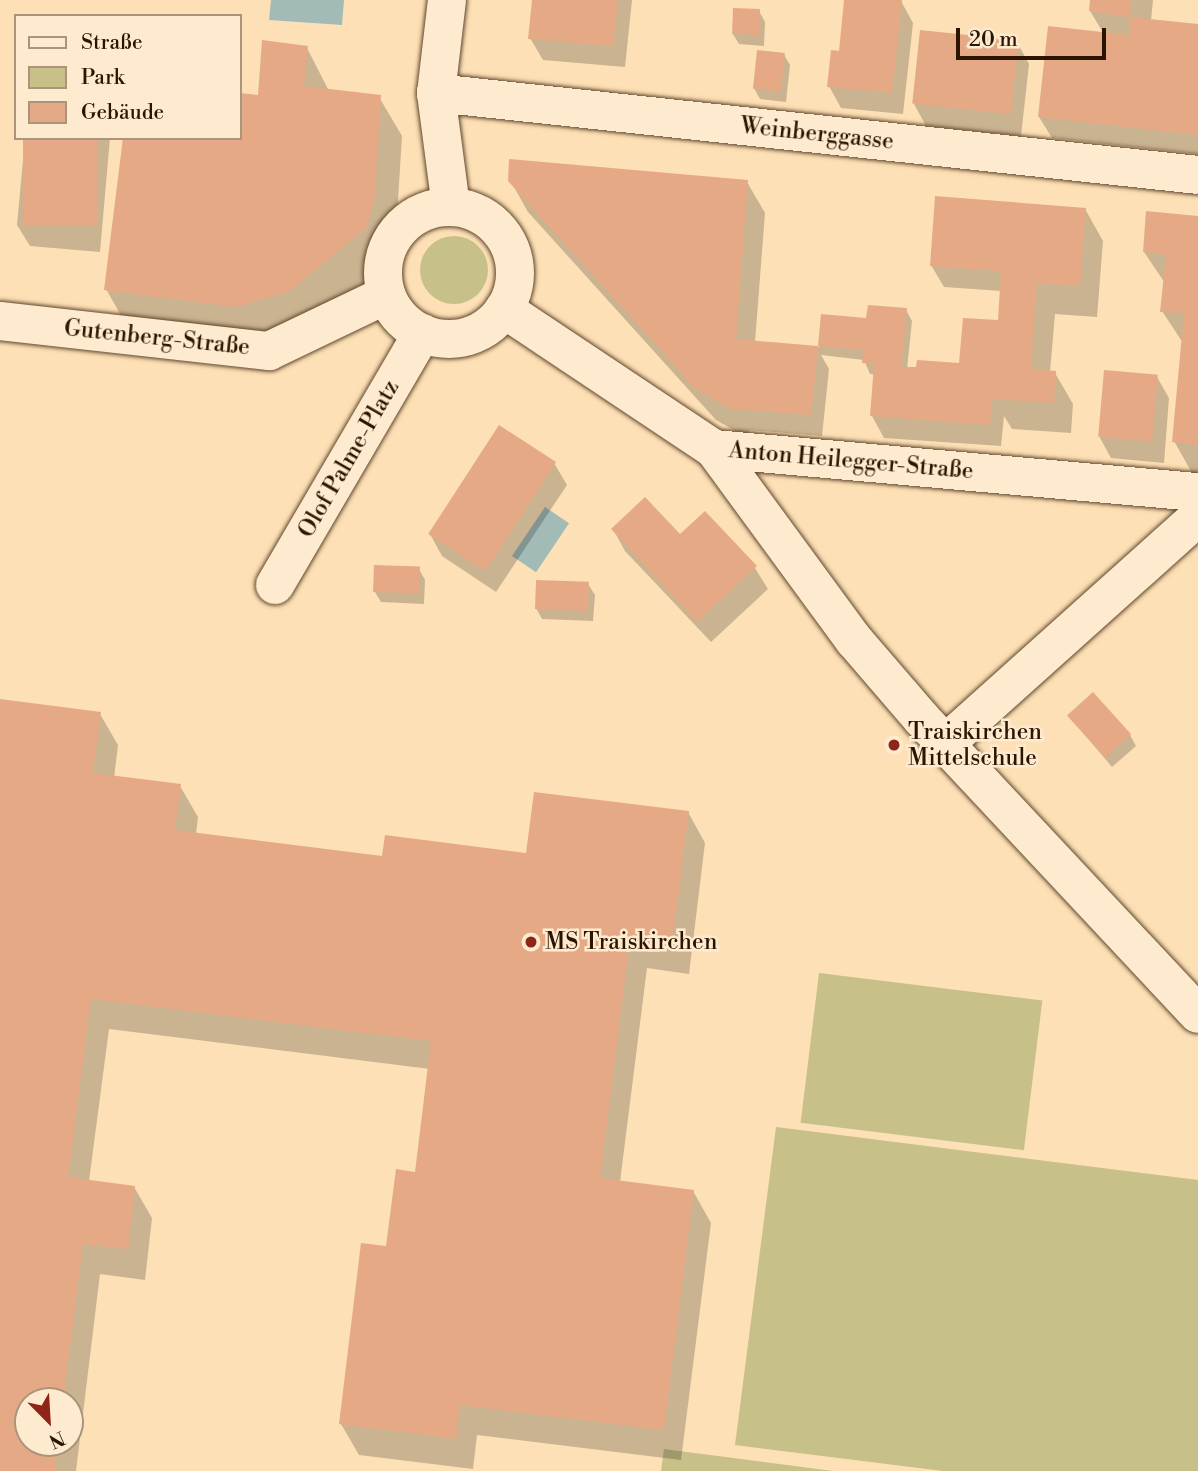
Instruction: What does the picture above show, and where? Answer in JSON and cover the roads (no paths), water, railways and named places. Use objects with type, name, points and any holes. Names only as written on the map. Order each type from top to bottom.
[{"type":"street","points":[[447,0],[436,93],[451,207]]},
{"type":"street","name":"Weinberggasse","points":[[436,93],[1198,174]]},
{"type":"street","points":[[451,207],[484,218],[508,243],[514,265],[513,288],[504,309],[476,333],[440,338],[422,333],[400,318],[386,295],[385,253],[395,234],[430,209],[451,207]]},
{"type":"street","name":"Gutenberg-Straße","points":[[0,321],[269,351],[386,295]]},
{"type":"street","name":"Anton Heilegger-Straße","points":[[504,309],[714,449],[1198,492]]},
{"type":"street","name":"Olof Palme-Platz","points":[[275,585],[422,333]]},
{"type":"street","points":[[714,449],[854,640],[945,744],[1198,1014]]},
{"type":"street","points":[[945,744],[1198,517]]},
{"type":"water","points":[[271,0],[344,0],[342,25],[269,20]]},
{"type":"water","points":[[545,507],[569,523],[536,572],[512,556]]},
{"type":"place","name":"Traiskirchen Mittelschule","points":[[894,745]]},
{"type":"place","name":"MS Traiskirchen","points":[[531,942]]}]
